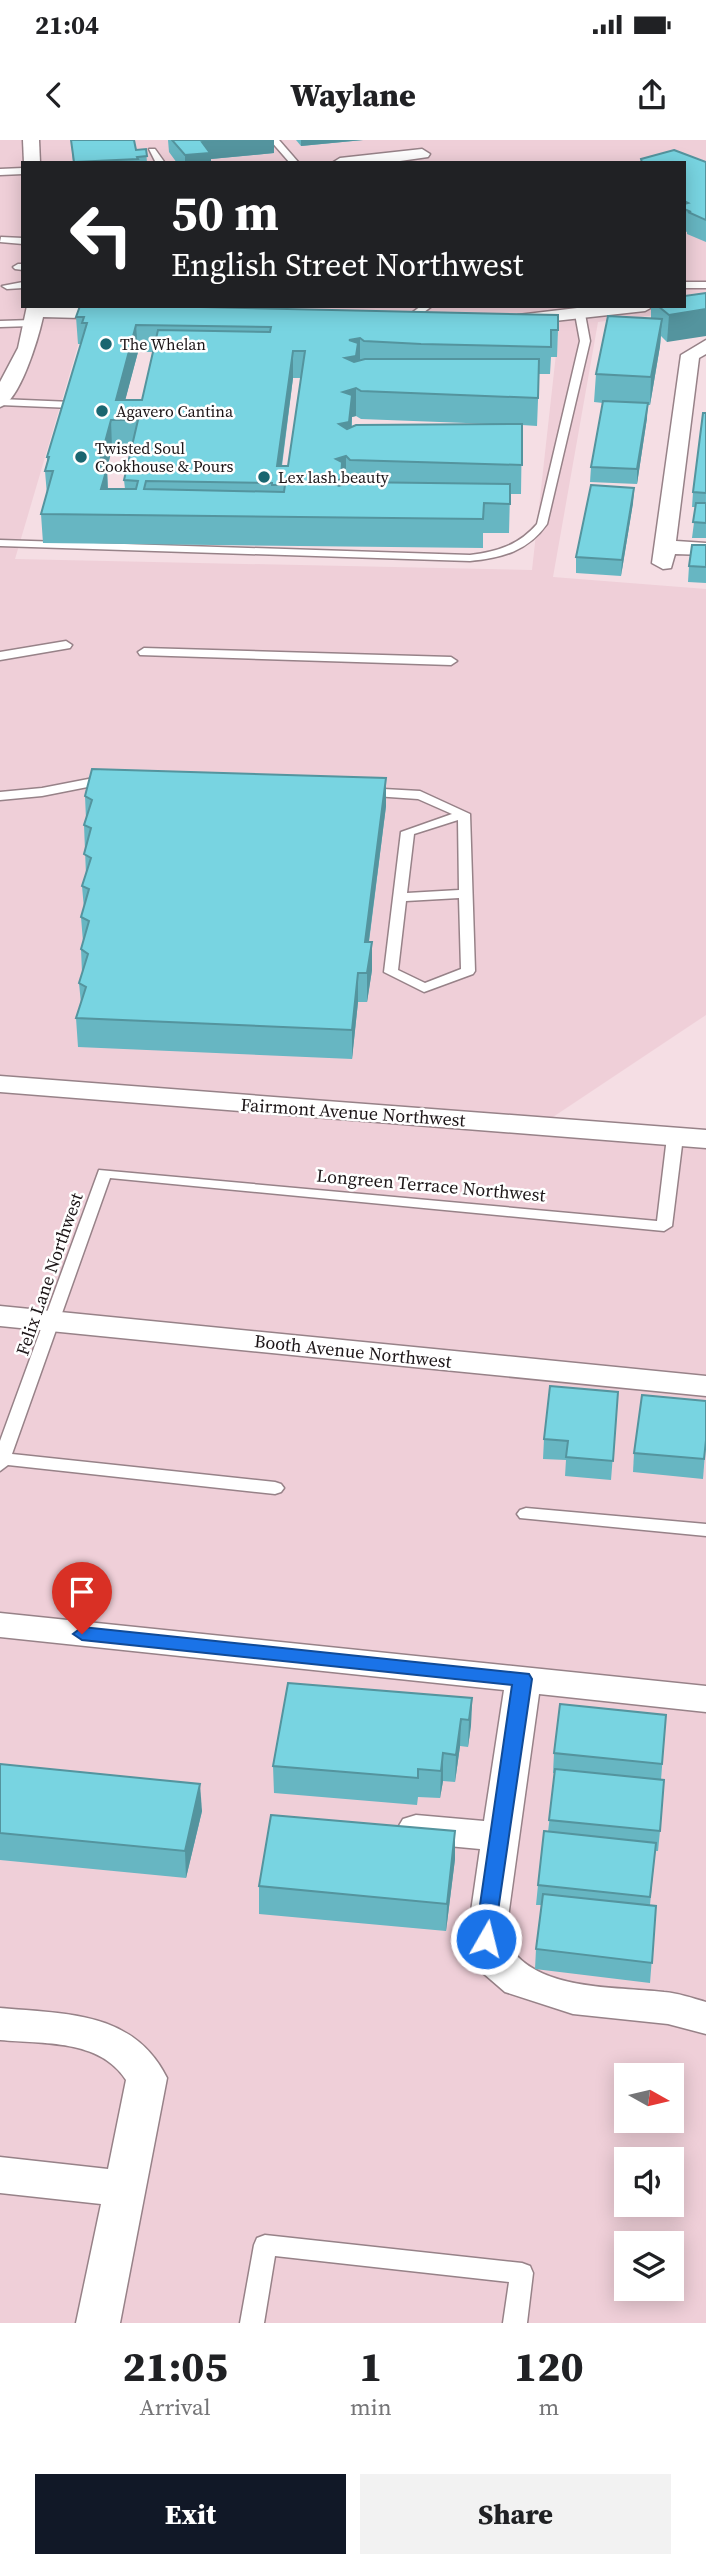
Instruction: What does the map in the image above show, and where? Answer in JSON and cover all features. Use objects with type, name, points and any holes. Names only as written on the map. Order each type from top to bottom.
[{"type":"street","points":[[31,140],[32,161]]},
{"type":"street","points":[[358,161],[422,154]]},
{"type":"street","points":[[686,301],[706,299]]},
{"type":"street","points":[[504,320],[623,308]]},
{"type":"street","points":[[0,402],[27,348],[34,314],[134,315]]},
{"type":"street","points":[[379,323],[404,323],[428,315]]},
{"type":"street","points":[[706,346],[690,355],[664,555],[706,549]]},
{"type":"street","name":"Fairmont Avenue Northwest","points":[[0,1084],[706,1139]]},
{"type":"street","name":"Booth Avenue Northwest","points":[[0,1316],[706,1386]]},
{"type":"street","points":[[0,1625],[706,1699]]},
{"type":"street","points":[[523,1679],[486,1939],[497,1962],[519,1981],[573,1998],[668,2008],[706,2018]]},
{"type":"street","points":[[384,1826],[500,1836]]},
{"type":"street","points":[[0,2024],[90,2034],[114,2042],[142,2067],[147,2078],[98,2323]]},
{"type":"street","points":[[0,2175],[125,2189]]},
{"type":"lane","points":[[274,140],[293,161]]},
{"type":"lane","points":[[152,151],[160,161]]},
{"type":"lane","points":[[0,172],[21,171]]},
{"type":"lane","points":[[1,240],[21,241]]},
{"type":"lane","points":[[7,286],[21,285]]},
{"type":"lane","points":[[686,285],[706,285]]},
{"type":"lane","points":[[0,543],[470,558],[500,555],[531,540],[542,524],[585,341],[589,311]]},
{"type":"lane","points":[[0,324],[34,314]]},
{"type":"lane","points":[[0,402],[39,409]]},
{"type":"lane","points":[[0,413],[71,409]]},
{"type":"lane","points":[[0,656],[66,645]]},
{"type":"lane","points":[[144,652],[451,661]]},
{"type":"lane","points":[[0,796],[42,792],[103,778],[117,779]]},
{"type":"lane","points":[[351,792],[420,795],[464,814]]},
{"type":"lane","points":[[464,814],[468,971],[424,988],[391,972],[408,832],[464,814]]},
{"type":"lane","points":[[400,898],[466,894]]},
{"type":"lane","name":"Longreen Terrace Northwest","points":[[104,1173],[664,1226],[675,1136]]},
{"type":"lane","name":"Felix Lane Northwest","points":[[1,1462],[104,1173]]},
{"type":"lane","points":[[1,1462],[275,1488]]},
{"type":"lane","points":[[526,1514],[706,1530]]},
{"type":"lane","points":[[252,2323],[265,2245],[522,2273],[515,2323]]},
{"type":"shaded area","points":[[0,140],[706,140],[706,309],[598,322],[553,577],[706,589],[706,1015],[529,1133],[706,1147],[706,2323],[0,2323]],"holes":[[[84,325],[558,336],[532,570],[15,559]]]},
{"type":"building","points":[[71,140],[134,140],[136,150],[146,149],[147,156],[137,157],[138,159],[74,161]]},
{"type":"building","points":[[172,140],[226,140],[202,142],[210,153],[185,155]]},
{"type":"building","points":[[674,150],[706,162],[706,220],[686,210],[686,161],[641,159]]},
{"type":"building","points":[[706,293],[706,309],[669,315],[660,308],[686,308],[686,296]]},
{"type":"building","points":[[79,308],[246,308],[558,315],[558,330],[551,330],[551,347],[421,344],[364,341],[360,338],[349,340],[358,343],[356,356],[345,358],[354,362],[365,359],[539,359],[538,398],[361,391],[356,388],[343,392],[352,395],[349,422],[339,424],[347,429],[356,425],[522,424],[522,465],[350,460],[346,456],[336,459],[342,462],[341,479],[332,483],[339,486],[349,482],[510,484],[510,504],[484,503],[483,519],[41,514],[53,471],[45,471],[47,457],[87,323],[82,323],[84,317],[76,317]],"holes":[[[136,325],[271,327],[270,332],[158,330],[142,400],[116,400]],[[293,351],[305,351],[288,466],[277,466]],[[111,420],[138,420],[124,480],[138,481],[136,489],[101,489],[107,468],[98,468]],[[146,481],[272,483],[285,485],[284,492],[144,489]]]},
{"type":"building","points":[[608,316],[662,319],[651,377],[596,374]]},
{"type":"building","points":[[603,401],[648,403],[637,469],[591,467]]},
{"type":"building","points":[[703,413],[706,413],[706,493],[693,492]]},
{"type":"building","points":[[591,485],[634,488],[622,560],[576,557]]},
{"type":"building","points":[[696,503],[706,503],[706,523],[693,522]]},
{"type":"building","points":[[692,545],[706,545],[706,567],[689,566]]},
{"type":"building","points":[[92,769],[386,778],[365,942],[372,942],[367,973],[358,973],[352,1030],[76,1018],[86,987],[79,983],[88,954],[81,949],[89,921],[81,917],[89,889],[82,886],[91,858],[84,854],[91,828],[84,825],[92,800],[85,796]]},
{"type":"building","points":[[550,1386],[618,1392],[613,1461],[566,1457],[568,1441],[544,1439]]},
{"type":"building","points":[[642,1395],[706,1401],[704,1459],[634,1453]]},
{"type":"building","points":[[288,1683],[472,1698],[469,1720],[461,1719],[456,1755],[443,1753],[441,1771],[418,1769],[418,1778],[273,1766]]},
{"type":"building","points":[[560,1704],[666,1715],[662,1764],[554,1753]]},
{"type":"building","points":[[0,1764],[200,1784],[185,1851],[0,1833]]},
{"type":"building","points":[[555,1769],[664,1780],[660,1831],[549,1820]]},
{"type":"building","points":[[271,1815],[455,1831],[447,1904],[259,1886]]},
{"type":"building","points":[[544,1831],[656,1843],[650,1897],[538,1885]]},
{"type":"building","points":[[543,1894],[656,1906],[652,1963],[536,1949]]},
{"type":"place","name":"The Whelan","points":[[106,344]]},
{"type":"place","name":"Agavero Cantina","points":[[102,411]]},
{"type":"place","name":"Twisted Soul Cookhouse & Pours","points":[[81,457]]},
{"type":"place","name":"Lex lash beauty","points":[[264,477]]},
{"type":"route","points":[[82,1634],[523,1679],[486,1939]]}]
